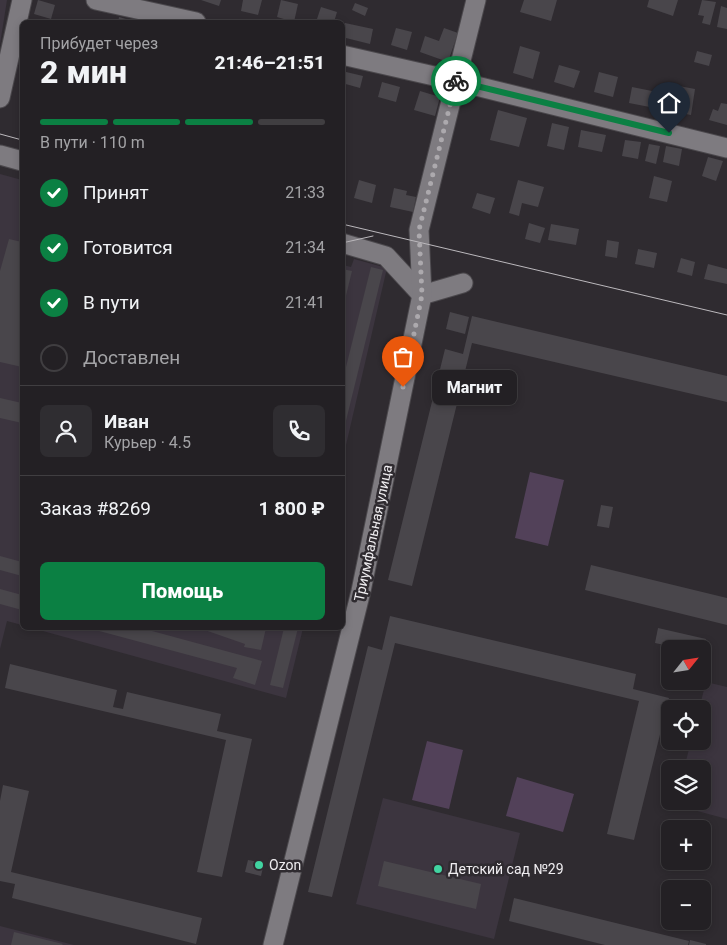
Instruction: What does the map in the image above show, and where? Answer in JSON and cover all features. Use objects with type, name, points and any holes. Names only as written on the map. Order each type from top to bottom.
[{"type":"street","points":[[0,98],[22,0]]},
{"type":"street","points":[[96,0],[187,20]]},
{"type":"street","name":"Триумфальная улица","points":[[273,945],[361,592],[422,295],[419,230],[476,0]]},
{"type":"street","points":[[345,56],[456,80],[727,148]]},
{"type":"street","points":[[0,155],[20,160]]},
{"type":"street","points":[[345,244],[386,256],[422,295],[462,283]]},
{"type":"shaded area","points":[[0,0],[7,0],[0,44]]},
{"type":"shaded area","points":[[0,174],[20,179],[20,624],[7,621],[0,649]]},
{"type":"shaded area","points":[[354,259],[387,268],[345,449],[345,266],[351,267]]},
{"type":"shaded area","points":[[530,472],[564,480],[548,546],[515,538]]},
{"type":"shaded area","points":[[39,630],[303,630],[286,698]]},
{"type":"shaded area","points":[[711,683],[727,687],[727,819],[694,810],[711,810],[711,760],[686,760],[689,750],[711,750],[711,700],[701,700],[704,690],[711,690]]},
{"type":"shaded area","points":[[427,741],[463,750],[449,809],[412,800]]},
{"type":"shaded area","points":[[517,777],[574,794],[563,832],[506,816]]},
{"type":"shaded area","name":"Детский сад №29","points":[[383,798],[520,833],[494,939],[356,904]]},
{"type":"shaded area","points":[[0,926],[74,945],[0,945]]},
{"type":"building","points":[[38,0],[55,5],[51,19],[34,14]]},
{"type":"building","points":[[201,0],[221,0],[219,6]]},
{"type":"building","points":[[243,0],[262,0],[258,15],[241,11]]},
{"type":"building","points":[[281,0],[298,4],[294,20],[277,17]]},
{"type":"building","points":[[524,0],[557,0],[551,21],[520,12]]},
{"type":"building","points":[[649,0],[678,0],[673,16],[647,7]]},
{"type":"building","points":[[702,0],[716,2],[710,25],[702,23],[704,16],[698,15]]},
{"type":"building","points":[[355,3],[368,8],[365,16],[352,10]]},
{"type":"building","points":[[721,6],[727,8],[727,29],[717,27]]},
{"type":"building","points":[[321,7],[337,12],[335,20],[317,20]]},
{"type":"building","points":[[345,23],[373,29],[370,44],[345,38]]},
{"type":"building","points":[[396,28],[412,32],[407,50],[391,45]]},
{"type":"building","points":[[444,28],[458,33],[448,62],[420,52],[425,36],[439,41]]},
{"type":"building","points":[[520,46],[540,52],[533,79],[513,73]]},
{"type":"building","points":[[697,51],[712,55],[709,66],[694,62]]},
{"type":"building","points":[[559,65],[580,71],[574,88],[554,82]]},
{"type":"building","points":[[345,72],[363,76],[360,88],[345,84]]},
{"type":"building","points":[[599,72],[618,77],[613,97],[594,92]]},
{"type":"building","points":[[382,82],[400,87],[396,102],[378,97]]},
{"type":"building","points":[[679,86],[695,89],[691,115],[675,112]]},
{"type":"building","points":[[632,87],[657,92],[655,108],[629,103]]},
{"type":"building","points":[[420,91],[440,97],[435,116],[414,110]]},
{"type":"building","points":[[721,103],[727,104],[727,125],[709,120],[713,109],[718,111]]},
{"type":"building","points":[[498,110],[527,118],[519,147],[490,140]]},
{"type":"building","points":[[552,123],[569,127],[564,150],[547,146]]},
{"type":"building","points":[[581,130],[606,135],[602,152],[578,147]]},
{"type":"building","points":[[625,140],[641,142],[638,159],[622,156]]},
{"type":"building","points":[[649,144],[660,146],[656,164],[645,161]]},
{"type":"building","points":[[666,146],[682,149],[679,166],[663,162]]},
{"type":"building","points":[[708,157],[723,161],[716,181],[702,176]]},
{"type":"building","points":[[654,176],[672,181],[667,202],[649,198]]},
{"type":"building","points":[[359,180],[376,185],[372,203],[354,198]]},
{"type":"building","points":[[518,180],[544,187],[538,207],[522,203],[519,216],[509,213]]},
{"type":"building","points":[[394,188],[407,191],[406,195],[416,197],[413,212],[390,207]]},
{"type":"building","points":[[477,193],[495,198],[490,214],[472,208]]},
{"type":"building","points":[[529,223],[545,228],[540,243],[525,239]]},
{"type":"building","points":[[551,224],[579,229],[576,245],[548,240]]},
{"type":"building","points":[[9,239],[20,242],[20,367],[0,362],[0,271]]},
{"type":"building","points":[[607,240],[619,242],[617,258],[605,256]]},
{"type":"building","points":[[638,249],[657,253],[654,268],[635,264]]},
{"type":"building","points":[[681,258],[695,262],[692,276],[677,272]]},
{"type":"building","points":[[708,264],[727,269],[727,284],[704,279]]},
{"type":"building","points":[[371,267],[383,270],[345,425],[345,371]]},
{"type":"building","points":[[345,270],[352,271],[345,300]]},
{"type":"building","points":[[450,312],[469,317],[465,334],[446,329]]},
{"type":"building","points":[[472,316],[727,376],[727,402],[472,343],[412,586],[388,580],[445,349],[463,354]]},
{"type":"building","points":[[0,398],[20,403],[20,423],[0,418]]},
{"type":"building","points":[[601,505],[613,507],[609,528],[597,526]]},
{"type":"building","points":[[0,556],[20,561],[20,575],[0,570]]},
{"type":"building","points":[[591,565],[727,598],[727,625],[585,590]]},
{"type":"building","points":[[0,589],[20,594],[20,609],[0,604]]},
{"type":"building","points":[[390,616],[636,674],[633,689],[669,698],[669,700],[661,700],[661,730],[634,840],[607,834],[639,701],[395,643],[332,897],[308,892],[368,646],[382,650]]},
{"type":"building","points":[[658,628],[706,639],[661,640],[661,644],[655,643]]},
{"type":"building","points":[[95,630],[148,630],[262,661],[255,685],[233,678],[237,668]]},
{"type":"building","points":[[205,630],[266,630],[261,650],[244,647],[245,644]]},
{"type":"building","points":[[284,630],[298,630],[283,688],[270,685]]},
{"type":"building","points":[[10,664],[117,690],[113,707],[123,709],[127,692],[221,714],[217,731],[252,739],[222,877],[197,872],[226,740],[5,688]]},
{"type":"building","points":[[3,785],[29,791],[11,872],[202,918],[196,944],[12,898],[15,884],[0,881],[0,801]]},
{"type":"building","points":[[248,860],[264,863],[261,876],[245,872]]},
{"type":"building","points":[[384,861],[481,884],[476,909],[378,886]]},
{"type":"building","points":[[514,898],[689,941],[688,945],[605,945],[509,921]]},
{"type":"building","points":[[14,932],[63,944],[11,945]]},
{"type":"building","points":[[690,940],[706,944],[706,945],[689,945]]},
{"type":"tram line","points":[[0,134],[20,139]]},
{"type":"tram line","points":[[345,225],[727,315]]},
{"type":"tram line","points":[[345,242],[373,236]]},
{"type":"way so far","points":[[403,387],[422,295],[419,230],[456,81]]},
{"type":"place","name":"Магнит","points":[[403,387]]},
{"type":"place","name":"Ozon","points":[[259,865]]},
{"type":"place","name":"Детский сад №29","points":[[438,869]]},
{"type":"route","points":[[456,81],[669,133]]}]
